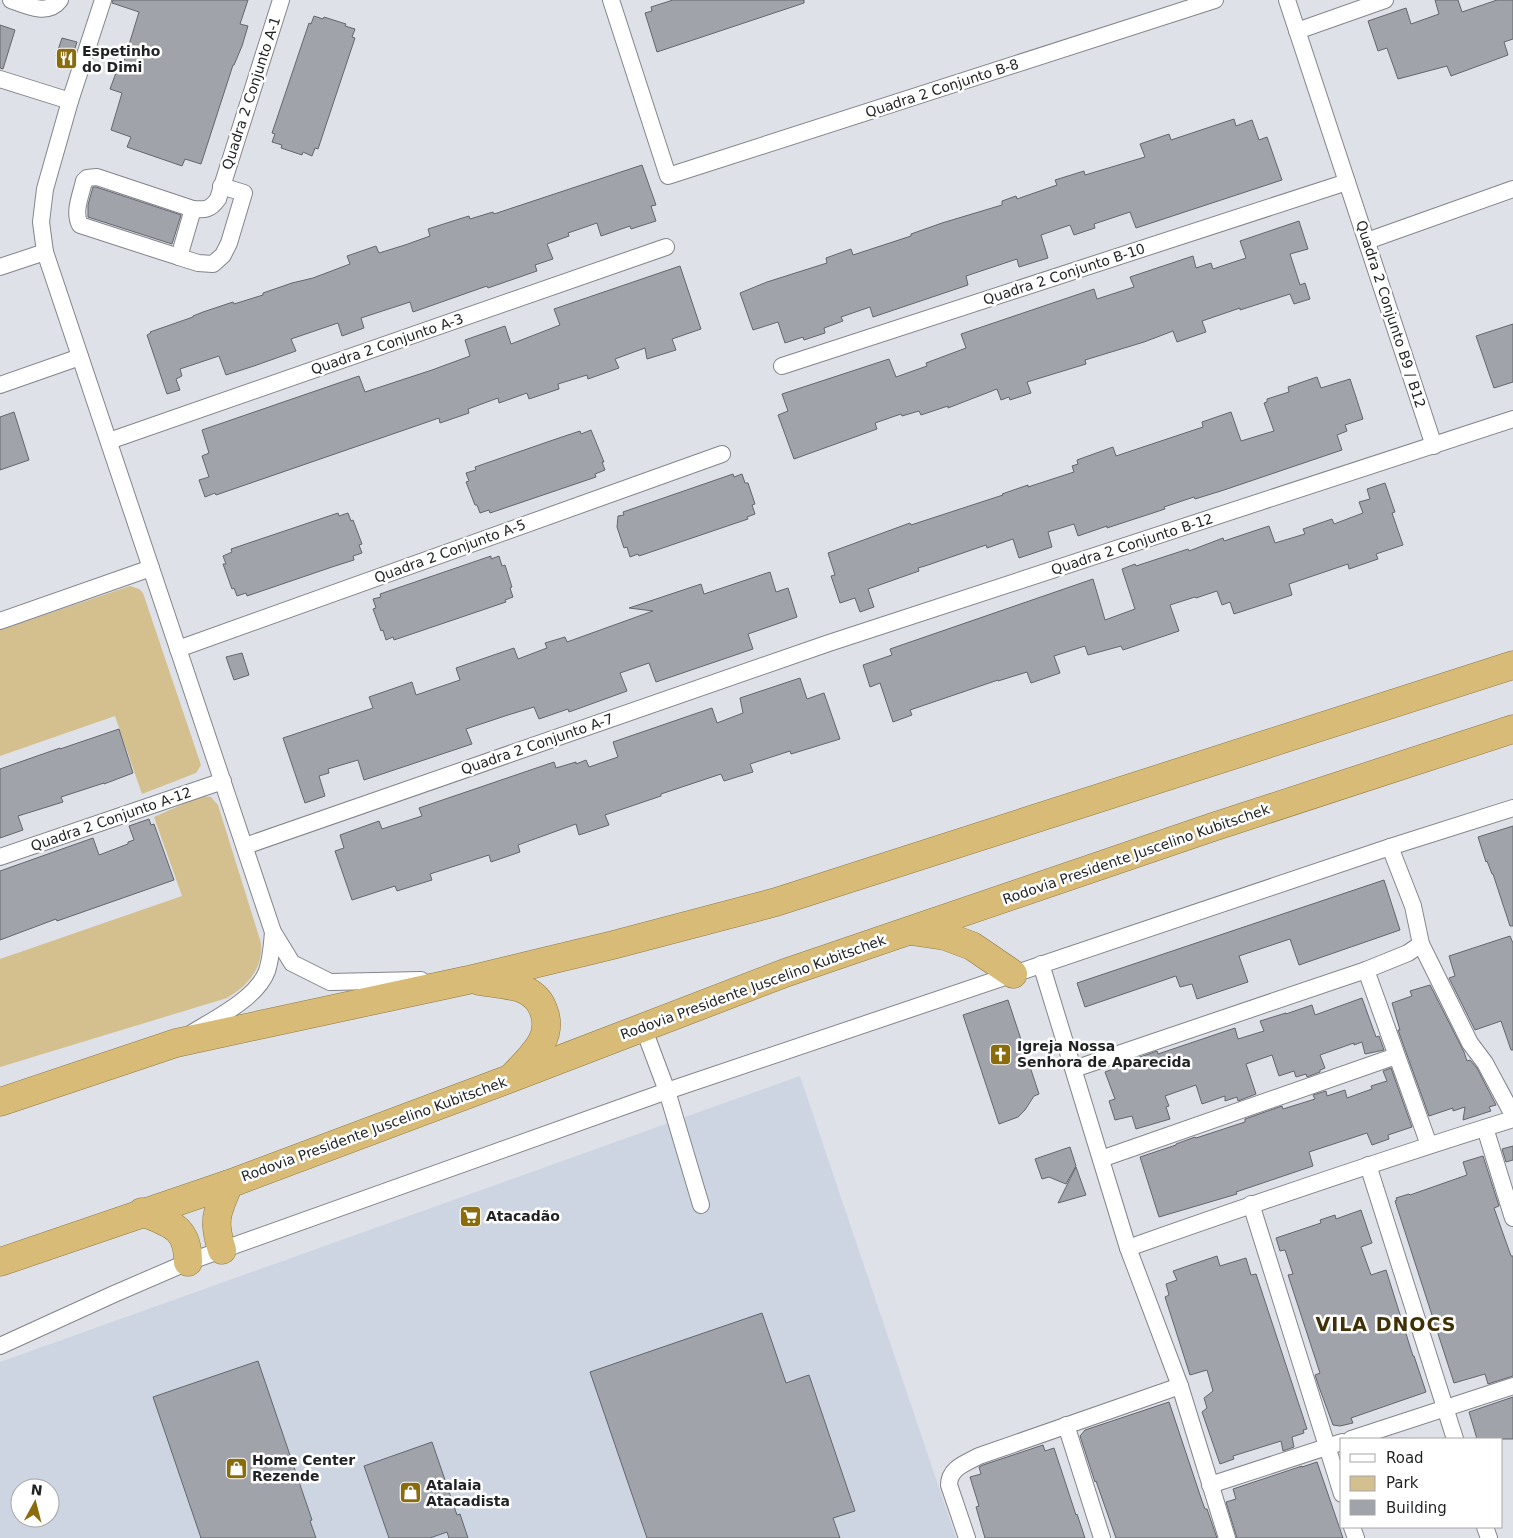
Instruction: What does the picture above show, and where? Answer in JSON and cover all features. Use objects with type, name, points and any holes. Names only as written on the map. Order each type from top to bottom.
[{"type":"highway","points":[[0,1102],[176,1043],[468,980],[776,902],[1513,665]]},
{"type":"highway","name":"Rodovia Presidente Juscelino Kubitschek","points":[[0,1262],[142,1212],[229,1184],[509,1079],[785,972],[1213,827],[1513,729]]},
{"type":"highway","points":[[909,930],[945,936],[972,946],[1013,974]]},
{"type":"highway","points":[[468,980],[524,989],[541,1004],[546,1016],[546,1035],[537,1052],[509,1079]]},
{"type":"highway","points":[[0,1088],[42,1087]]},
{"type":"highway","points":[[222,1250],[216,1232],[216,1220],[218,1210],[229,1184]]},
{"type":"highway","points":[[142,1212],[172,1224],[180,1231],[186,1241],[188,1262]]},
{"type":"street","points":[[11,0],[33,8],[48,9],[60,0]]},
{"type":"street","points":[[103,0],[70,101],[45,189],[41,222],[45,252],[273,932],[292,963],[330,982],[468,980]]},
{"type":"street","name":"Quadra 2 Conjunto A-1","points":[[192,209],[205,210],[212,207],[218,199],[281,0]]},
{"type":"street","name":"Quadra 2 Conjunto B-8","points":[[611,0],[668,176],[1215,0]]},
{"type":"street","name":"Quadra 2 Conjunto B9 / B12","points":[[1286,0],[1434,446]]},
{"type":"street","points":[[1297,31],[1385,0]]},
{"type":"street","points":[[0,79],[70,101]]},
{"type":"street","points":[[178,257],[192,209],[97,177],[87,178],[84,181],[77,211],[80,225],[178,257],[198,263],[213,264],[223,255],[236,222],[244,193],[221,186]]},
{"type":"street","name":"Quadra 2 Conjunto B-10","points":[[782,366],[1347,182]]},
{"type":"street","points":[[1367,242],[1513,189]]},
{"type":"street","name":"Quadra 2 Conjunto A-3","points":[[109,441],[666,247]]},
{"type":"street","points":[[0,267],[45,252]]},
{"type":"street","points":[[0,385],[80,357]]},
{"type":"street","name":"Quadra 2 Conjunto B-12","points":[[829,642],[1513,419]]},
{"type":"street","name":"Quadra 2 Conjunto A-5","points":[[178,649],[722,454]]},
{"type":"street","points":[[0,621],[151,568]]},
{"type":"street","name":"Quadra 2 Conjunto A-7","points":[[245,846],[829,642]]},
{"type":"street","name":"Quadra 2 Conjunto A-12","points":[[0,857],[223,781]]},
{"type":"street","points":[[0,1346],[188,1262],[667,1091],[1390,847],[1513,808]]},
{"type":"street","points":[[1390,847],[1414,906],[1422,944],[1470,1044],[1485,1063],[1513,1115]]},
{"type":"street","points":[[176,1043],[253,992],[267,971],[273,932]]},
{"type":"street","points":[[1074,1069],[1366,970],[1422,944]]},
{"type":"street","points":[[1041,964],[1128,1248],[1180,1386],[1227,1538]]},
{"type":"street","points":[[1366,970],[1429,1145]]},
{"type":"street","points":[[643,1027],[667,1091],[701,1205]]},
{"type":"street","points":[[1101,1159],[1396,1056]]},
{"type":"street","points":[[1128,1248],[1368,1165],[1513,1120]]},
{"type":"street","points":[[1485,1128],[1513,1218]]},
{"type":"street","points":[[1368,1165],[1455,1438]]},
{"type":"street","points":[[1252,1204],[1334,1445],[1340,1482]]},
{"type":"street","points":[[967,1538],[949,1485],[949,1479],[953,1470],[979,1456],[1180,1386]]},
{"type":"street","points":[[1354,1438],[1513,1386]]},
{"type":"street","points":[[1066,1425],[1102,1538]]},
{"type":"street","points":[[1210,1485],[1334,1445]]},
{"type":"shaded area","points":[[800,1076],[956,1538],[0,1538],[0,1362]]},
{"type":"green space","points":[[130,586],[139,589],[143,593],[201,765],[196,773],[142,794],[115,716],[0,756],[0,630]]},
{"type":"green space","points":[[201,796],[211,797],[218,805],[261,943],[257,968],[248,982],[227,998],[0,1067],[0,959],[182,896],[154,817]]},
{"type":"building","points":[[113,0],[248,0],[240,24],[248,26],[242,46],[233,65],[201,164],[185,159],[182,166],[127,147],[131,137],[111,130],[122,93],[110,89],[117,70],[121,71],[139,12],[112,3]]},
{"type":"building","points":[[673,0],[804,0],[804,3],[657,52],[645,13],[652,11],[651,7]]},
{"type":"building","points":[[1435,0],[1458,0],[1462,12],[1497,0],[1513,0],[1513,39],[1504,42],[1508,55],[1451,76],[1447,66],[1398,79],[1387,48],[1378,51],[1368,21],[1406,8],[1411,24],[1439,14]]},
{"type":"building","points":[[314,16],[346,24],[345,26],[355,29],[352,37],[355,38],[318,149],[315,148],[312,156],[303,152],[302,155],[281,148],[282,145],[272,142],[275,134],[272,133],[309,23],[311,24]]},
{"type":"building","points":[[0,25],[15,30],[3,69],[0,68]]},
{"type":"building","points":[[62,38],[77,42],[71,60],[56,56]]},
{"type":"building","points":[[1234,119],[1236,126],[1252,120],[1259,140],[1267,137],[1282,180],[1136,228],[1130,212],[1094,224],[1095,228],[1074,235],[1070,225],[1041,235],[1048,258],[1019,267],[1017,259],[966,276],[968,285],[873,317],[870,307],[841,317],[843,321],[824,328],[825,333],[804,340],[803,337],[785,343],[778,322],[753,330],[740,293],[767,282],[827,263],[826,258],[851,249],[853,255],[911,236],[911,234],[942,223],[1002,205],[1002,201],[1016,196],[1017,199],[1057,185],[1055,180],[1084,171],[1085,175],[1145,157],[1140,144],[1169,134],[1171,140]]},
{"type":"building","points":[[642,165],[656,205],[651,206],[656,221],[631,229],[630,226],[601,236],[597,223],[568,233],[569,236],[547,244],[553,259],[535,265],[537,271],[413,312],[410,302],[361,318],[364,328],[342,336],[338,323],[291,339],[296,351],[226,375],[219,356],[180,369],[182,376],[176,379],[180,390],[167,394],[147,335],[150,332],[203,312],[263,295],[263,293],[313,278],[350,264],[347,256],[376,246],[379,253],[430,236],[428,229],[469,216],[470,219],[493,212],[494,214]]},
{"type":"building","points":[[93,187],[181,215],[172,244],[88,217],[88,205]]},
{"type":"building","points":[[1299,221],[1308,249],[1290,254],[1300,285],[1305,283],[1310,299],[1294,304],[1290,294],[1240,310],[1240,308],[1202,321],[1206,332],[1177,342],[1173,331],[1085,360],[1086,364],[1027,382],[1031,393],[1010,400],[1009,397],[1001,400],[997,389],[948,408],[948,406],[921,415],[919,411],[902,416],[901,414],[875,423],[877,429],[794,459],[778,415],[788,411],[782,394],[889,359],[896,377],[927,366],[926,363],[966,348],[961,334],[1094,289],[1097,299],[1134,287],[1130,277],[1193,256],[1196,268],[1211,263],[1213,269],[1246,258],[1240,241]]},
{"type":"building","points":[[680,266],[701,329],[672,339],[676,350],[647,359],[645,348],[615,359],[619,368],[588,379],[587,375],[558,384],[559,389],[529,399],[527,393],[499,403],[498,398],[468,409],[469,413],[440,423],[439,418],[216,495],[215,493],[205,497],[199,480],[209,477],[202,456],[209,453],[202,430],[359,376],[365,392],[432,370],[470,356],[465,340],[505,326],[511,344],[560,325],[554,309]]},
{"type":"building","points":[[1513,324],[1513,382],[1494,388],[1476,336]]},
{"type":"building","points":[[1317,377],[1321,388],[1350,379],[1363,419],[1345,425],[1347,431],[1337,435],[1342,450],[1224,490],[1195,499],[1194,497],[1164,507],[1165,509],[1107,528],[1107,526],[1078,536],[1074,524],[1048,532],[1052,547],[1019,558],[1013,539],[987,548],[986,545],[918,568],[919,571],[868,589],[874,607],[860,612],[855,598],[840,603],[831,576],[835,575],[828,553],[910,523],[911,525],[1028,485],[1028,487],[1074,472],[1072,466],[1078,464],[1077,460],[1113,447],[1116,456],[1203,427],[1202,422],[1231,412],[1241,441],[1274,431],[1264,403],[1267,402],[1267,399],[1289,392],[1288,387]]},
{"type":"building","points":[[14,412],[29,460],[0,470],[0,417]]},
{"type":"building","points":[[591,430],[604,462],[602,462],[605,470],[595,474],[596,477],[490,513],[489,510],[480,513],[466,482],[469,481],[466,473],[476,470],[475,467],[556,439],[580,431],[581,434]]},
{"type":"building","points":[[733,474],[734,477],[742,474],[745,483],[748,483],[755,504],[752,505],[755,514],[747,517],[748,519],[639,556],[638,554],[630,557],[627,547],[624,548],[617,527],[618,516],[624,515],[623,512]]},
{"type":"building","points":[[1385,483],[1395,512],[1392,513],[1403,545],[1376,554],[1378,559],[1349,569],[1348,564],[1289,584],[1292,595],[1234,614],[1230,602],[1222,605],[1217,591],[1195,597],[1170,605],[1179,631],[1123,650],[1121,646],[1088,655],[1085,646],[1054,656],[1060,673],[1031,683],[1027,672],[998,680],[910,710],[912,715],[893,722],[880,683],[870,687],[863,665],[892,655],[890,649],[1093,579],[1105,620],[1135,609],[1122,569],[1188,549],[1189,551],[1223,538],[1224,541],[1269,526],[1275,543],[1305,534],[1303,529],[1332,519],[1334,524],[1363,513],[1359,502],[1370,499],[1367,489]]},
{"type":"building","points":[[338,513],[339,516],[348,513],[351,521],[353,520],[362,544],[359,545],[362,553],[353,556],[354,560],[247,596],[246,593],[237,596],[234,588],[232,589],[223,564],[226,564],[223,556],[232,552],[231,549]]},
{"type":"building","points":[[491,556],[491,559],[499,556],[502,566],[505,565],[513,597],[505,600],[506,602],[394,640],[393,637],[386,640],[373,609],[376,608],[373,599],[381,597],[380,594]]},
{"type":"building","points":[[770,572],[776,592],[788,588],[797,617],[748,634],[753,649],[656,682],[649,663],[620,673],[627,691],[569,712],[568,709],[539,719],[534,707],[466,729],[472,744],[364,780],[358,760],[328,769],[329,773],[319,776],[325,796],[305,803],[283,738],[373,708],[369,697],[412,682],[416,695],[460,680],[456,668],[514,648],[518,659],[547,648],[545,643],[565,637],[567,642],[653,611],[629,608],[701,584],[704,594]]},
{"type":"building","points":[[242,653],[249,675],[234,680],[226,657]]},
{"type":"building","points":[[800,678],[807,699],[824,693],[840,739],[791,754],[790,751],[750,764],[753,772],[724,781],[721,774],[661,794],[661,796],[605,815],[609,825],[579,835],[576,824],[518,845],[520,852],[491,862],[489,855],[430,874],[432,880],[397,891],[395,886],[352,900],[335,851],[344,848],[340,835],[379,821],[382,829],[422,816],[419,808],[554,762],[556,768],[586,760],[589,767],[618,757],[613,742],[712,708],[717,723],[743,713],[740,698]]},
{"type":"building","points":[[119,729],[133,773],[61,797],[63,802],[18,816],[23,830],[0,838],[0,769]]},
{"type":"building","points":[[149,819],[151,825],[154,824],[174,880],[57,921],[56,919],[0,940],[0,871],[93,838],[99,855],[134,840],[129,826]]},
{"type":"building","points":[[1513,826],[1513,926],[1510,926],[1493,874],[1486,862],[1478,837]]},
{"type":"building","points":[[1384,880],[1400,930],[1299,965],[1290,939],[1239,956],[1248,982],[1197,999],[1192,984],[1180,987],[1176,976],[1085,1007],[1077,983]]},
{"type":"building","points":[[1510,936],[1513,943],[1513,1050],[1511,1050],[1501,1021],[1475,1030],[1449,978],[1455,976],[1449,956]]},
{"type":"building","points":[[1430,985],[1467,1061],[1470,1060],[1477,1068],[1496,1105],[1489,1107],[1491,1111],[1463,1120],[1465,1107],[1453,1111],[1453,1108],[1429,1116],[1398,1030],[1400,1030],[1392,1003],[1412,996],[1410,991]]},
{"type":"building","points":[[1362,998],[1376,1037],[1379,1036],[1384,1050],[1365,1054],[1362,1042],[1354,1045],[1354,1043],[1320,1055],[1325,1068],[1307,1077],[1306,1074],[1296,1077],[1294,1071],[1279,1076],[1272,1055],[1246,1064],[1256,1094],[1238,1101],[1237,1097],[1225,1101],[1225,1096],[1202,1104],[1196,1085],[1165,1096],[1169,1106],[1166,1107],[1170,1119],[1136,1129],[1132,1116],[1115,1120],[1109,1101],[1115,1099],[1105,1072],[1113,1069],[1112,1067],[1157,1051],[1158,1054],[1235,1028],[1238,1039],[1264,1031],[1260,1021],[1312,1005],[1315,1015]]},
{"type":"building","name":"Igreja Nossa Senhora de Aparecida","points":[[1008,1000],[1039,1094],[1034,1096],[1018,1117],[999,1124],[963,1015]]},
{"type":"building","points":[[1391,1068],[1412,1127],[1388,1135],[1389,1139],[1372,1145],[1367,1133],[1309,1152],[1313,1166],[1236,1192],[1237,1194],[1159,1217],[1140,1157],[1195,1137],[1245,1122],[1245,1119],[1282,1106],[1283,1109],[1315,1099],[1313,1095],[1326,1091],[1327,1096],[1345,1090],[1347,1098],[1372,1089],[1371,1086],[1387,1081],[1383,1071]]},
{"type":"building","points":[[1513,1146],[1513,1160],[1506,1162],[1502,1149]]},
{"type":"building","points":[[1070,1147],[1076,1166],[1066,1184],[1049,1177],[1042,1179],[1035,1159]]},
{"type":"building","points":[[1483,1156],[1499,1206],[1494,1208],[1511,1256],[1513,1256],[1513,1376],[1488,1384],[1485,1374],[1454,1383],[1395,1201],[1397,1200],[1396,1198],[1467,1175],[1463,1162]]},
{"type":"building","points":[[1076,1167],[1086,1195],[1058,1203]]},
{"type":"building","points":[[1361,1210],[1372,1243],[1361,1247],[1371,1275],[1386,1270],[1426,1392],[1351,1418],[1353,1423],[1340,1426],[1333,1425],[1319,1387],[1315,1375],[1320,1373],[1288,1275],[1293,1274],[1285,1250],[1280,1251],[1276,1238],[1321,1223],[1320,1220],[1335,1215],[1336,1219]]},
{"type":"building","points":[[1217,1256],[1220,1266],[1246,1258],[1251,1275],[1256,1274],[1307,1429],[1303,1430],[1304,1433],[1292,1437],[1294,1447],[1283,1451],[1281,1441],[1233,1456],[1234,1459],[1220,1464],[1202,1412],[1207,1408],[1204,1398],[1213,1391],[1207,1370],[1190,1375],[1165,1297],[1169,1295],[1166,1284],[1177,1280],[1173,1271]]},
{"type":"building","points":[[762,1313],[786,1383],[809,1375],[855,1511],[833,1518],[840,1538],[647,1538],[590,1372]]},
{"type":"building","name":"Home Center Rezende","points":[[258,1361],[312,1520],[310,1521],[316,1538],[201,1538],[153,1397]]},
{"type":"building","points":[[1513,1397],[1513,1439],[1477,1438],[1469,1412]]},
{"type":"building","points":[[1169,1402],[1202,1501],[1205,1509],[1207,1509],[1217,1538],[1116,1538],[1080,1436],[1085,1430]]},
{"type":"building","points":[[432,1442],[457,1515],[460,1514],[468,1538],[449,1538],[447,1532],[430,1538],[389,1538],[364,1466]]},
{"type":"building","points":[[1043,1445],[1045,1451],[1054,1448],[1085,1538],[985,1538],[976,1507],[979,1506],[970,1477],[981,1474],[979,1467],[983,1465]]},
{"type":"building","points":[[1317,1462],[1343,1538],[1237,1538],[1226,1502],[1236,1499],[1233,1489]]},
{"type":"place","name":"Espetinho do Dimi","points":[[66,59]]},
{"type":"place","name":"Igreja Nossa Senhora de Aparecida","points":[[1001,1054]]},
{"type":"place","name":"Atacadão","points":[[470,1216]]},
{"type":"place","name":"Home Center Rezende","points":[[236,1468]]},
{"type":"place","name":"Atalaia Atacadista","points":[[410,1493]]},
{"type":"district","name":"VILA DNOCS","points":[[1386,1324]]}]
